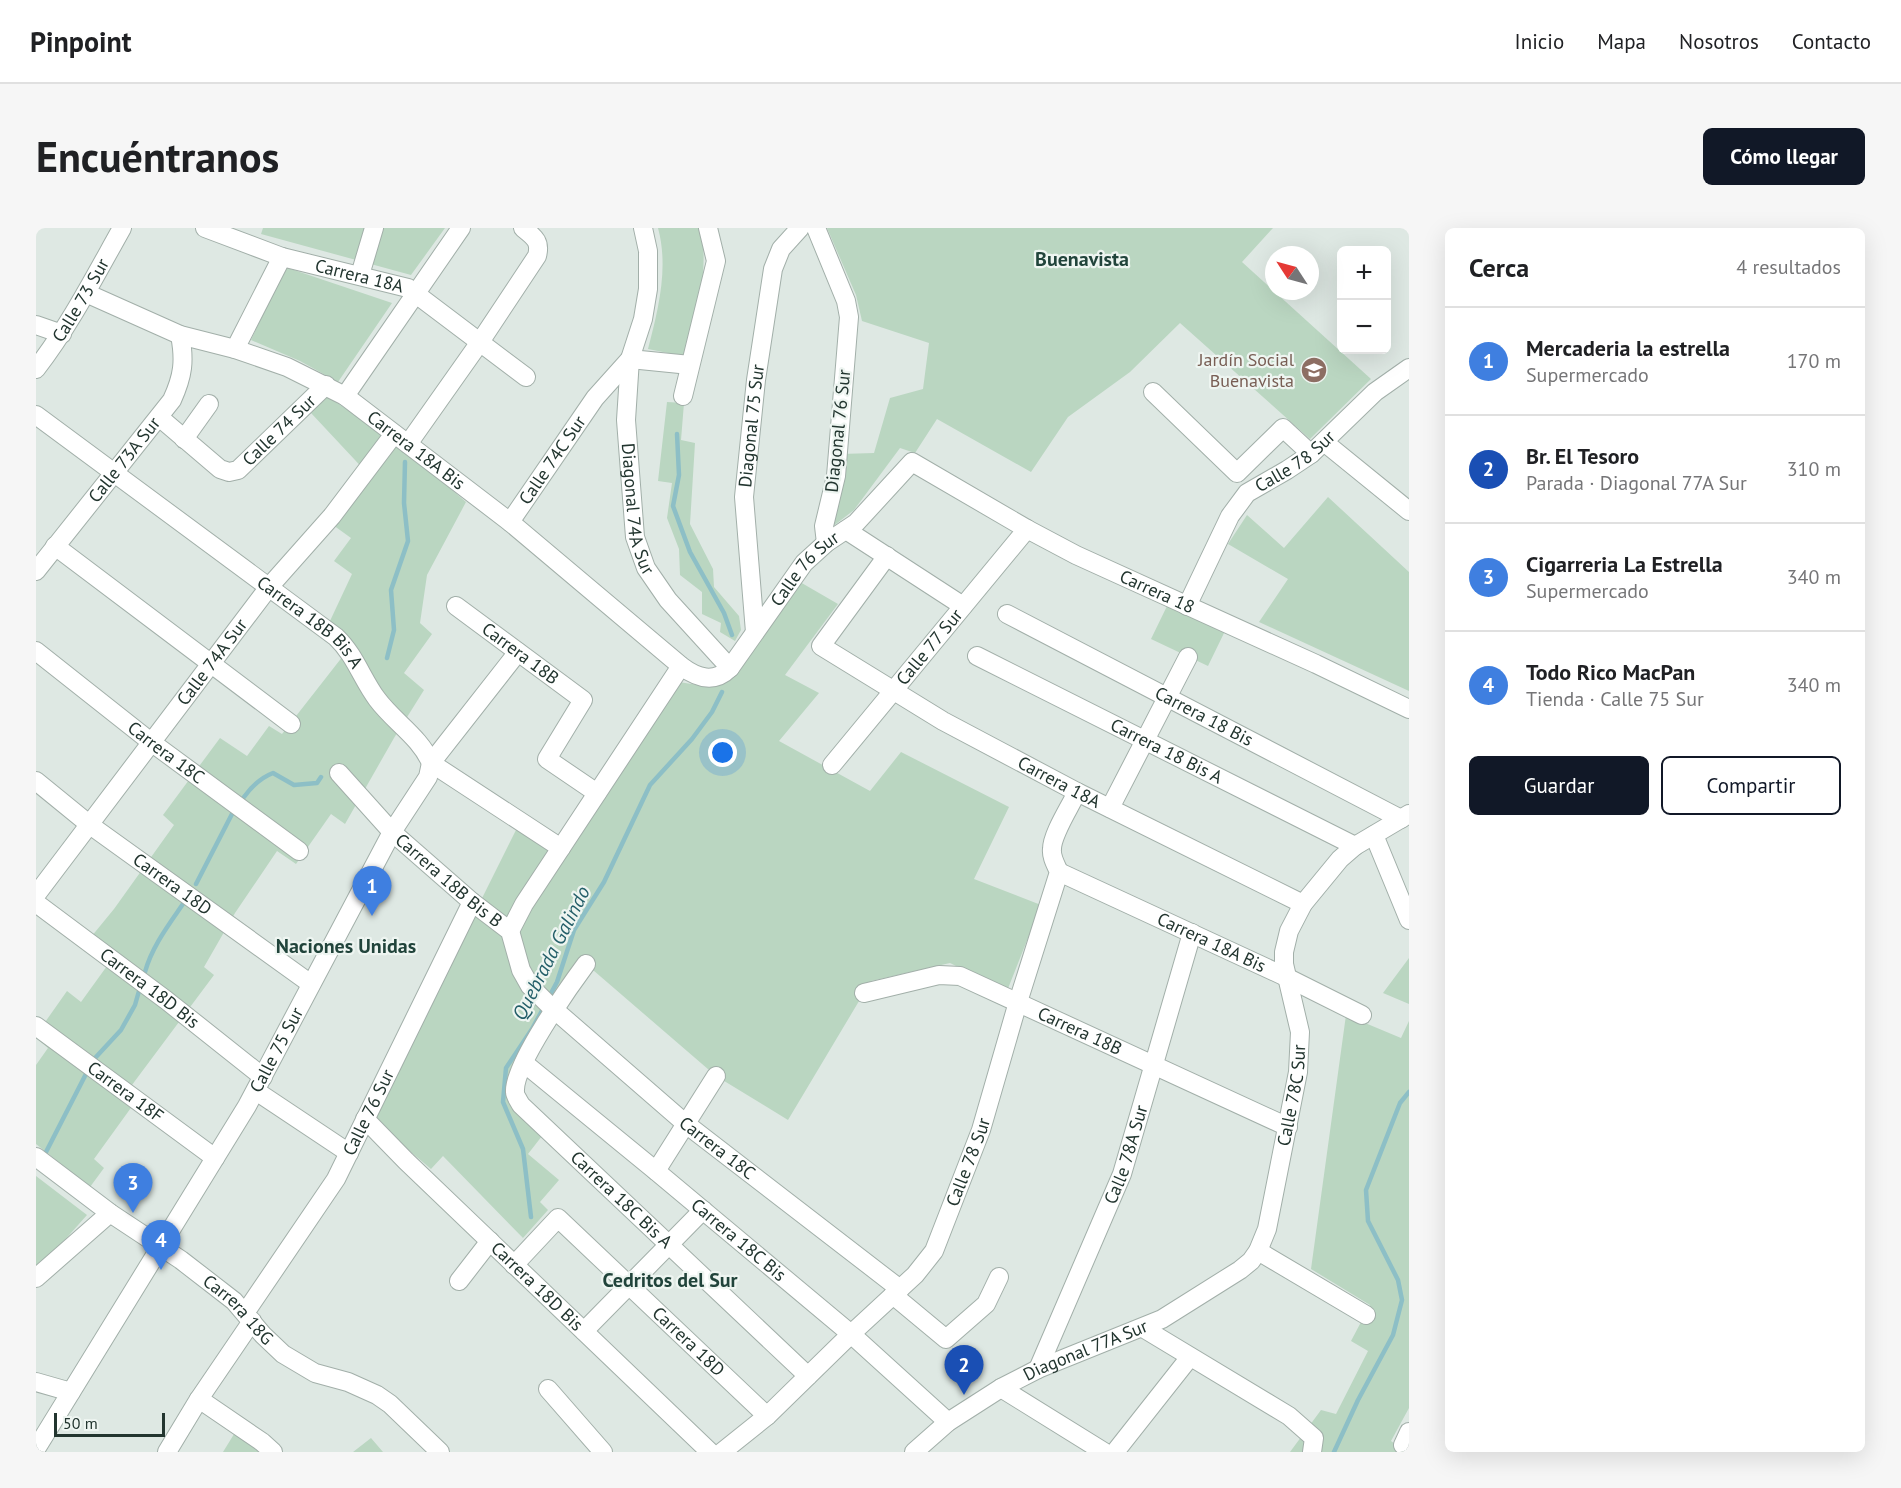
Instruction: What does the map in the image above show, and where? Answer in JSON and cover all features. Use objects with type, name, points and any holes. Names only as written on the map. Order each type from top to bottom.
[{"type":"street","name":"Calle 73 Sur","points":[[36,369],[62,334],[122,228]]},
{"type":"street","name":"Carrera 18A","points":[[205,228],[282,257],[398,284],[416,294],[526,376]]},
{"type":"street","points":[[360,275],[374,228]]},
{"type":"street","points":[[345,396],[461,228]]},
{"type":"street","name":"Calle 74A Sur","points":[[36,895],[269,588],[401,439],[480,342],[537,256],[539,247],[537,239],[523,228]]},
{"type":"street","name":"Diagonal 74A Sur","points":[[643,228],[649,270],[643,319],[630,359],[626,420],[635,537],[645,568],[668,600],[730,668]]},
{"type":"street","points":[[683,396],[716,261],[708,228]]},
{"type":"street","name":"Diagonal 75 Sur","points":[[755,633],[744,497],[755,392],[773,269],[781,249],[800,228]]},
{"type":"street","name":"Diagonal 76 Sur","points":[[816,228],[846,301],[849,317],[836,476],[824,526],[826,543]]},
{"type":"street","points":[[235,349],[282,257]]},
{"type":"street","name":"Carrera 18A Bis","points":[[86,293],[180,335],[235,349],[287,367],[345,396],[510,522],[695,676],[717,677],[730,668]]},
{"type":"street","points":[[36,325],[62,334]]},
{"type":"street","name":"Calle 73A Sur","points":[[36,571],[172,400],[180,383],[183,360],[180,335]]},
{"type":"street","points":[[630,359],[690,365]]},
{"type":"street","name":"Calle 74C Sur","points":[[510,522],[595,398],[630,359]]},
{"type":"street","name":"Calle 78 Sur","points":[[1187,606],[1235,506],[1247,493],[1287,470],[1318,448],[1375,392],[1409,368]]},
{"type":"street","name":"Calle 74 Sur","points":[[184,439],[220,469],[229,472],[238,470],[326,385]]},
{"type":"street","points":[[1153,392],[1237,473],[1283,428],[1318,448],[1409,511]]},
{"type":"street","points":[[159,417],[184,439],[209,404]]},
{"type":"street","name":"Carrera 18B Bis A","points":[[36,415],[343,644],[354,658],[375,696],[419,742],[431,763],[561,848]]},
{"type":"street","name":"Calle 76 Sur","points":[[730,668],[804,563],[863,515],[912,462]]},
{"type":"street","name":"Carrera 18","points":[[912,462],[1027,529],[1077,555],[1409,709]]},
{"type":"street","name":"Calle 77 Sur","points":[[832,765],[1027,529]]},
{"type":"street","points":[[846,530],[963,606]]},
{"type":"street","points":[[55,546],[291,723]]},
{"type":"street","name":"Carrera 18A","points":[[887,556],[820,646],[944,721],[1077,792],[1304,904]]},
{"type":"street","name":"Carrera 18B","points":[[456,606],[584,700],[547,759],[597,793]]},
{"type":"street","name":"Carrera 18 Bis","points":[[1007,614],[1167,698],[1405,816]]},
{"type":"street","name":"Carrera 18C","points":[[36,651],[151,742],[299,851]]},
{"type":"street","name":"Calle 75 Sur","points":[[36,1449],[216,1158],[259,1084],[392,832],[428,777],[431,763],[518,652]]},
{"type":"street","name":"Carrera 18 Bis A","points":[[977,656],[1355,846]]},
{"type":"street","points":[[1110,808],[1188,657]]},
{"type":"street","points":[[510,931],[524,904],[681,666]]},
{"type":"street","name":"Carrera 18B Bis B","points":[[339,773],[392,832],[472,902],[510,931],[521,970],[530,986],[548,1004]]},
{"type":"street","name":"Carrera 18D","points":[[36,782],[90,825],[311,984]]},
{"type":"street","name":"Calle 78 Sur","points":[[722,1452],[767,1416],[926,1264],[934,1251],[981,1130],[1059,872],[1052,849],[1055,837],[1077,792]]},
{"type":"street","name":"Calle 78C Sur","points":[[1258,1251],[1267,1229],[1298,1072],[1300,1045],[1297,1018],[1284,964],[1286,942],[1294,920],[1331,868],[1355,846],[1405,816]]},
{"type":"street","points":[[1374,835],[1409,920]]},
{"type":"street","name":"Carrera 18A Bis","points":[[1059,872],[1286,977],[1362,1015]]},
{"type":"street","name":"Calle 76 Sur","points":[[168,1452],[336,1179],[472,902]]},
{"type":"street","name":"Carrera 18D Bis","points":[[36,903],[166,1000],[259,1084],[349,1153]]},
{"type":"street","name":"Calle 78A Sur","points":[[1038,1369],[1122,1174],[1192,933]]},
{"type":"street","points":[[524,1064],[548,1004],[586,964]]},
{"type":"street","name":"Carrera 18B","points":[[864,993],[939,975],[960,976],[1288,1127]]},
{"type":"street","name":"Carrera 18C","points":[[548,1004],[686,1124],[897,1292],[946,1339],[986,1304],[999,1277]]},
{"type":"street","name":"Carrera 18F","points":[[36,1026],[216,1158]]},
{"type":"street","name":"Carrera 18C Bis A","points":[[524,1064],[516,1080],[515,1093],[520,1105],[808,1376]]},
{"type":"street","name":"Carrera 18C Bis","points":[[524,1064],[851,1334],[948,1422]]},
{"type":"street","points":[[656,1171],[717,1076]]},
{"type":"street","name":"Carrera 18D Bis","points":[[365,1119],[710,1452]]},
{"type":"street","name":"Carrera 18G","points":[[36,1157],[234,1301],[271,1344],[295,1362],[315,1373],[348,1382],[377,1395],[390,1404],[440,1452]]},
{"type":"street","points":[[584,1331],[703,1210]]},
{"type":"street","points":[[36,1278],[110,1213]]},
{"type":"street","name":"Carrera 18D","points":[[514,1264],[558,1218],[767,1416]]},
{"type":"street","points":[[459,1281],[490,1241]]},
{"type":"street","points":[[1258,1251],[1366,1315]]},
{"type":"street","name":"Diagonal 77A Sur","points":[[914,1452],[948,1422],[1001,1388],[1038,1369],[1162,1319],[1240,1270],[1258,1251]]},
{"type":"street","points":[[1143,1328],[1289,1416],[1313,1445]]},
{"type":"street","points":[[1115,1452],[1190,1357]]},
{"type":"street","points":[[36,1382],[71,1392]]},
{"type":"street","points":[[1001,1388],[1104,1452]]},
{"type":"street","points":[[548,1389],[603,1452]]},
{"type":"street","points":[[200,1399],[273,1452]]},
{"type":"green space","points":[[263,228],[445,228],[411,275],[261,234]]},
{"type":"green space","points":[[658,228],[701,228],[703,277],[688,357],[648,349],[661,289],[662,258]]},
{"type":"green space","points":[[827,228],[1273,228],[1242,262],[1265,283],[1265,300],[1284,300],[1337,348],[1337,354],[1343,354],[1371,379],[1310,439],[1180,323],[1130,372],[1068,417],[1031,472],[937,419],[915,453],[900,448],[854,510],[832,527],[841,454],[874,453],[890,398],[923,389],[929,343],[862,321],[856,295]]},
{"type":"green space","points":[[285,267],[392,303],[338,382],[300,361],[251,340]]},
{"type":"green space","points":[[325,395],[395,441],[466,502],[427,575],[420,623],[432,634],[404,673],[424,690],[345,824],[331,814],[296,864],[277,851],[235,913],[204,967],[214,975],[123,1097],[133,1105],[94,1159],[104,1168],[90,1187],[36,1144],[36,1065],[48,1048],[36,1038],[36,1035],[67,991],[81,1002],[107,966],[82,948],[114,909],[174,825],[163,815],[220,738],[247,756],[269,726],[282,734],[343,656],[322,638],[352,574],[334,561],[351,538],[333,525],[369,475],[311,413]]},
{"type":"green space","points":[[667,402],[684,403],[681,440],[695,443],[690,524],[713,569],[714,587],[739,616],[741,630],[735,641],[720,632],[721,623],[702,614],[702,592],[680,575],[679,549],[667,518],[672,483],[658,481]]},
{"type":"green space","points":[[1328,497],[1409,572],[1409,691],[1259,622],[1288,579],[1228,544],[1247,515],[1284,548]]},
{"type":"green space","points":[[800,582],[838,604],[785,675],[819,693],[779,741],[870,791],[901,752],[1009,807],[974,879],[1041,905],[1007,991],[950,963],[871,981],[788,1120],[716,1076],[586,964],[546,1014],[515,1108],[542,1136],[528,1154],[559,1180],[540,1202],[548,1210],[523,1238],[443,1156],[431,1169],[372,1119],[519,824],[562,852],[679,682],[704,686]]},
{"type":"green space","points":[[1168,604],[1225,631],[1208,666],[1151,639]]},
{"type":"green space","points":[[1409,958],[1409,1004],[1383,993]]},
{"type":"green space","points":[[1346,1015],[1401,1038],[1409,1021],[1409,1408],[1391,1441],[1406,1452],[1290,1452],[1321,1410],[1336,1414],[1368,1351],[1351,1341],[1370,1305],[1311,1269]]},
{"type":"green space","points":[[36,1176],[87,1215],[36,1270]]},
{"type":"green space","points":[[239,1426],[273,1452],[223,1452]]},
{"type":"green space","points":[[371,1438],[383,1452],[353,1452]]},
{"type":"waterway","name":"Quebrada Galindo","points":[[677,434],[679,475],[673,506],[690,552],[724,613],[732,635]]},
{"type":"waterway","points":[[387,658],[394,630],[391,590],[408,541],[404,503],[405,462]]},
{"type":"waterway","name":"Quebrada Galindo","points":[[549,997],[557,982],[574,930],[604,882],[650,785],[692,739],[712,712],[722,692]]},
{"type":"waterway","points":[[244,797],[264,777],[273,773],[294,785],[317,783],[321,777]]},
{"type":"waterway","points":[[196,884],[232,814]]},
{"type":"waterway","points":[[145,972],[157,944],[185,901]]},
{"type":"waterway","points":[[96,1057],[121,1030],[135,1005],[139,991]]},
{"type":"waterway","name":"Quebrada Galindo","points":[[531,1217],[523,1149],[503,1102],[506,1068],[544,1007]]},
{"type":"waterway","points":[[46,1152],[87,1072]]},
{"type":"waterway","points":[[1334,1452],[1358,1400],[1393,1335],[1402,1300],[1398,1280],[1368,1221],[1366,1190],[1400,1103],[1409,1092]]},
{"type":"place","name":"Jardín Social Buenavista","points":[[1314,370]]},
{"type":"place","name":"Mercaderia la estrella","points":[[372,916]]},
{"type":"place","name":"Cigarreria La Estrella","points":[[133,1213]]},
{"type":"place","name":"Todo Rico MacPan","points":[[161,1270]]},
{"type":"place","name":"Br. El Tesoro","points":[[964,1395]]},
{"type":"district","name":"Buenavista","points":[[1082,259]]},
{"type":"district","name":"Naciones Unidas","points":[[346,946]]},
{"type":"district","name":"Cedritos del Sur","points":[[670,1280]]}]
